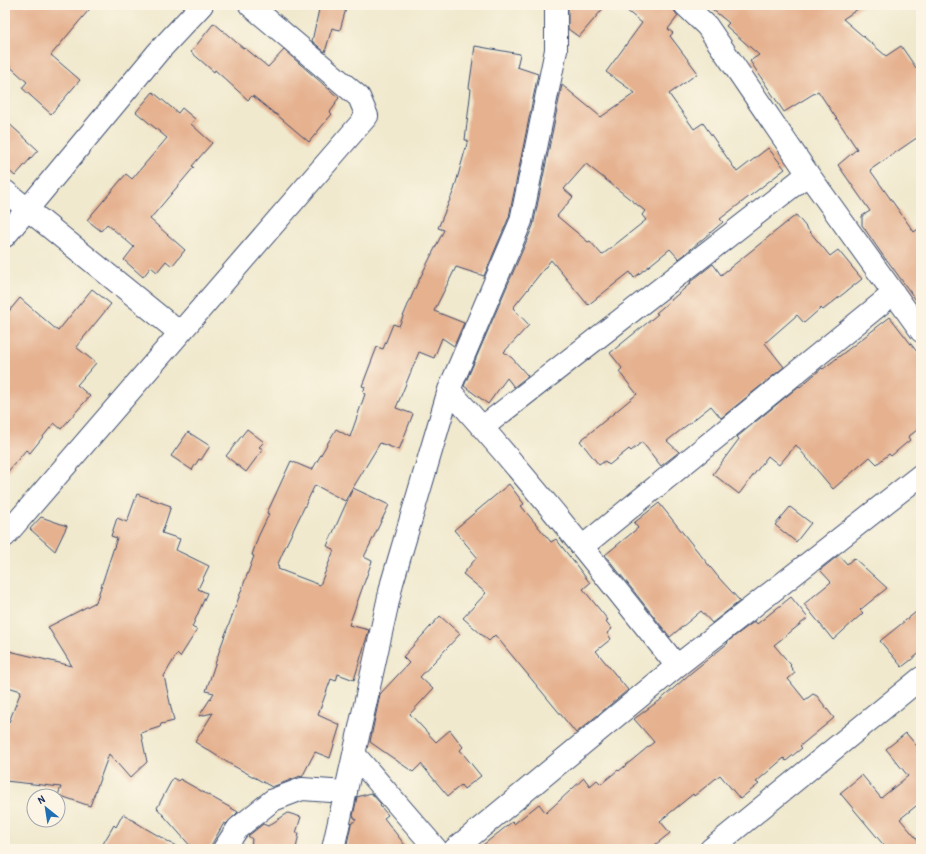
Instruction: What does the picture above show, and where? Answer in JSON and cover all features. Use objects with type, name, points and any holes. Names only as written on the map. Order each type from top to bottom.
[{"type":"street","points":[[5,236],[158,52],[202,5]]},
{"type":"street","points":[[5,536],[366,116],[359,98],[250,5]]},
{"type":"street","points":[[334,849],[392,583],[449,390],[521,221],[556,50],[556,5]]},
{"type":"street","points":[[684,5],[707,26],[808,174],[921,331]]},
{"type":"street","points":[[483,427],[808,174]]},
{"type":"street","points":[[5,191],[180,333]]},
{"type":"street","points":[[582,547],[894,293]]},
{"type":"street","points":[[449,390],[483,427],[582,547],[677,666]]},
{"type":"street","points":[[455,849],[677,666],[921,475]]},
{"type":"street","points":[[711,849],[921,678]]},
{"type":"street","points":[[354,754],[436,849]]},
{"type":"street","points":[[224,849],[238,828],[273,800],[302,789],[346,792]]},
{"type":"building","points":[[5,5],[93,5],[51,55],[80,80],[51,114],[22,88],[27,82],[5,62]]},
{"type":"building","points":[[320,5],[347,5],[340,30],[332,28],[325,52],[312,41]]},
{"type":"building","points":[[568,5],[606,5],[579,37],[568,29]]},
{"type":"building","points":[[620,5],[673,5],[673,9],[678,16],[668,29],[673,33],[670,36],[698,73],[669,94],[694,129],[703,123],[737,172],[768,148],[785,169],[720,219],[723,222],[679,259],[670,249],[634,278],[630,272],[588,305],[551,260],[513,308],[529,325],[504,352],[512,358],[528,376],[514,387],[507,378],[488,404],[464,386],[533,226],[562,85],[601,117],[635,93],[606,72],[642,23]],"holes":[[[586,164],[645,211],[642,215],[646,220],[602,255],[590,241],[588,242],[557,216],[573,197],[564,189]]]},
{"type":"building","points":[[707,5],[864,5],[843,19],[886,56],[901,46],[921,75],[921,135],[870,170],[914,232],[921,227],[921,307],[862,225],[862,216],[870,211],[838,165],[857,149],[818,91],[784,112],[750,61],[759,55],[726,26],[729,23]]},
{"type":"building","points":[[214,23],[244,49],[245,48],[268,67],[284,50],[339,98],[330,112],[332,114],[309,142],[253,96],[248,100],[215,70],[214,72],[191,52]]},
{"type":"building","points":[[475,46],[520,54],[517,67],[538,74],[509,217],[484,276],[456,267],[434,311],[464,323],[454,346],[442,338],[434,358],[419,352],[396,408],[413,414],[399,450],[380,443],[345,501],[315,485],[277,566],[279,567],[278,569],[320,585],[334,550],[327,546],[353,488],[389,505],[364,557],[372,561],[349,625],[369,630],[354,680],[338,674],[336,681],[331,679],[318,715],[340,725],[330,758],[315,752],[302,777],[299,776],[272,787],[230,764],[195,742],[213,713],[199,716],[214,693],[206,691],[254,556],[252,555],[258,537],[269,514],[267,513],[291,461],[312,470],[336,429],[350,437],[365,394],[363,393],[365,387],[362,386],[377,347],[383,349],[393,324],[399,326],[416,286],[444,230],[438,228],[454,190],[468,140],[465,140],[471,89],[469,88]]},
{"type":"building","points":[[153,92],[178,113],[182,108],[195,119],[191,124],[212,143],[192,166],[194,167],[150,219],[185,250],[172,266],[166,261],[157,272],[151,267],[143,277],[124,260],[134,247],[107,224],[101,231],[87,220],[126,174],[132,179],[167,138],[136,112]]},
{"type":"building","points":[[5,120],[38,150],[15,176],[5,167]]},
{"type":"building","points":[[796,215],[830,256],[838,250],[862,279],[823,310],[821,308],[804,323],[797,315],[765,343],[784,367],[721,418],[711,406],[667,441],[679,452],[661,466],[642,442],[631,451],[629,449],[609,465],[605,461],[599,465],[580,441],[637,394],[619,372],[622,368],[610,353],[658,314],[656,313],[691,283],[690,282],[713,264],[721,275]]},
{"type":"building","points":[[92,289],[111,304],[76,347],[96,363],[77,385],[90,396],[61,429],[54,423],[30,453],[26,450],[5,475],[5,316],[20,298],[58,331]]},
{"type":"building","points":[[890,317],[921,357],[921,427],[908,437],[910,440],[891,456],[889,454],[877,464],[870,457],[833,489],[796,445],[779,465],[768,456],[739,494],[713,474],[739,439],[737,437],[799,386],[800,387],[822,368],[823,369]]},
{"type":"building","points":[[247,429],[264,442],[259,447],[263,449],[246,472],[226,456]]},
{"type":"building","points":[[188,432],[210,446],[192,470],[171,456]]},
{"type":"building","points":[[509,484],[524,504],[521,506],[551,542],[556,539],[590,583],[583,589],[608,620],[606,621],[612,629],[607,633],[611,639],[596,651],[628,690],[576,733],[495,635],[489,641],[463,618],[486,593],[463,574],[477,557],[454,530]]},
{"type":"building","points":[[137,494],[171,506],[162,533],[180,539],[176,550],[209,566],[198,589],[207,593],[192,627],[197,630],[180,657],[177,654],[164,676],[174,721],[161,724],[160,727],[141,733],[147,762],[130,778],[109,754],[90,806],[66,798],[66,788],[5,781],[5,722],[9,722],[21,691],[5,686],[5,650],[72,666],[48,627],[96,602],[117,538],[111,536],[117,518],[127,522]]},
{"type":"building","points":[[659,503],[719,578],[740,601],[712,623],[701,611],[670,637],[605,555],[638,528],[634,523]]},
{"type":"building","points":[[790,507],[811,523],[796,542],[775,525]]},
{"type":"building","points":[[41,517],[67,526],[55,551],[30,529]]},
{"type":"building","points":[[839,555],[847,564],[854,558],[887,588],[860,610],[863,613],[833,640],[804,604],[831,582],[820,570]]},
{"type":"building","points":[[791,597],[808,618],[774,645],[791,665],[790,666],[795,673],[788,679],[805,700],[813,694],[817,696],[834,718],[800,746],[802,748],[786,761],[784,758],[756,782],[759,784],[740,799],[720,775],[694,796],[693,794],[660,821],[670,833],[650,849],[478,849],[512,822],[514,824],[539,804],[546,813],[584,778],[590,786],[597,780],[601,784],[618,770],[619,771],[654,742],[634,719],[658,702],[728,643],[727,642],[755,621],[757,624]]},
{"type":"building","points":[[921,608],[921,652],[902,667],[880,641]]},
{"type":"building","points":[[440,616],[460,634],[420,677],[433,689],[410,714],[436,742],[450,730],[463,747],[460,750],[481,776],[464,789],[461,785],[448,796],[421,764],[413,772],[370,742],[380,694],[409,663],[403,657]]},
{"type":"building","points":[[906,733],[921,751],[921,802],[900,819],[921,844],[921,849],[887,849],[840,793],[862,775],[881,798],[908,776],[886,749]]},
{"type":"building","points":[[173,778],[178,781],[180,779],[238,812],[226,824],[224,823],[209,849],[193,849],[157,808]]},
{"type":"building","points":[[371,793],[388,815],[384,818],[408,849],[346,849],[351,824],[356,820],[353,816],[357,797]]},
{"type":"building","points":[[288,813],[301,817],[296,833],[299,833],[296,849],[251,849],[252,839],[248,836],[263,824],[268,826]]},
{"type":"building","points":[[123,814],[181,849],[100,849],[114,825],[116,827]]}]
